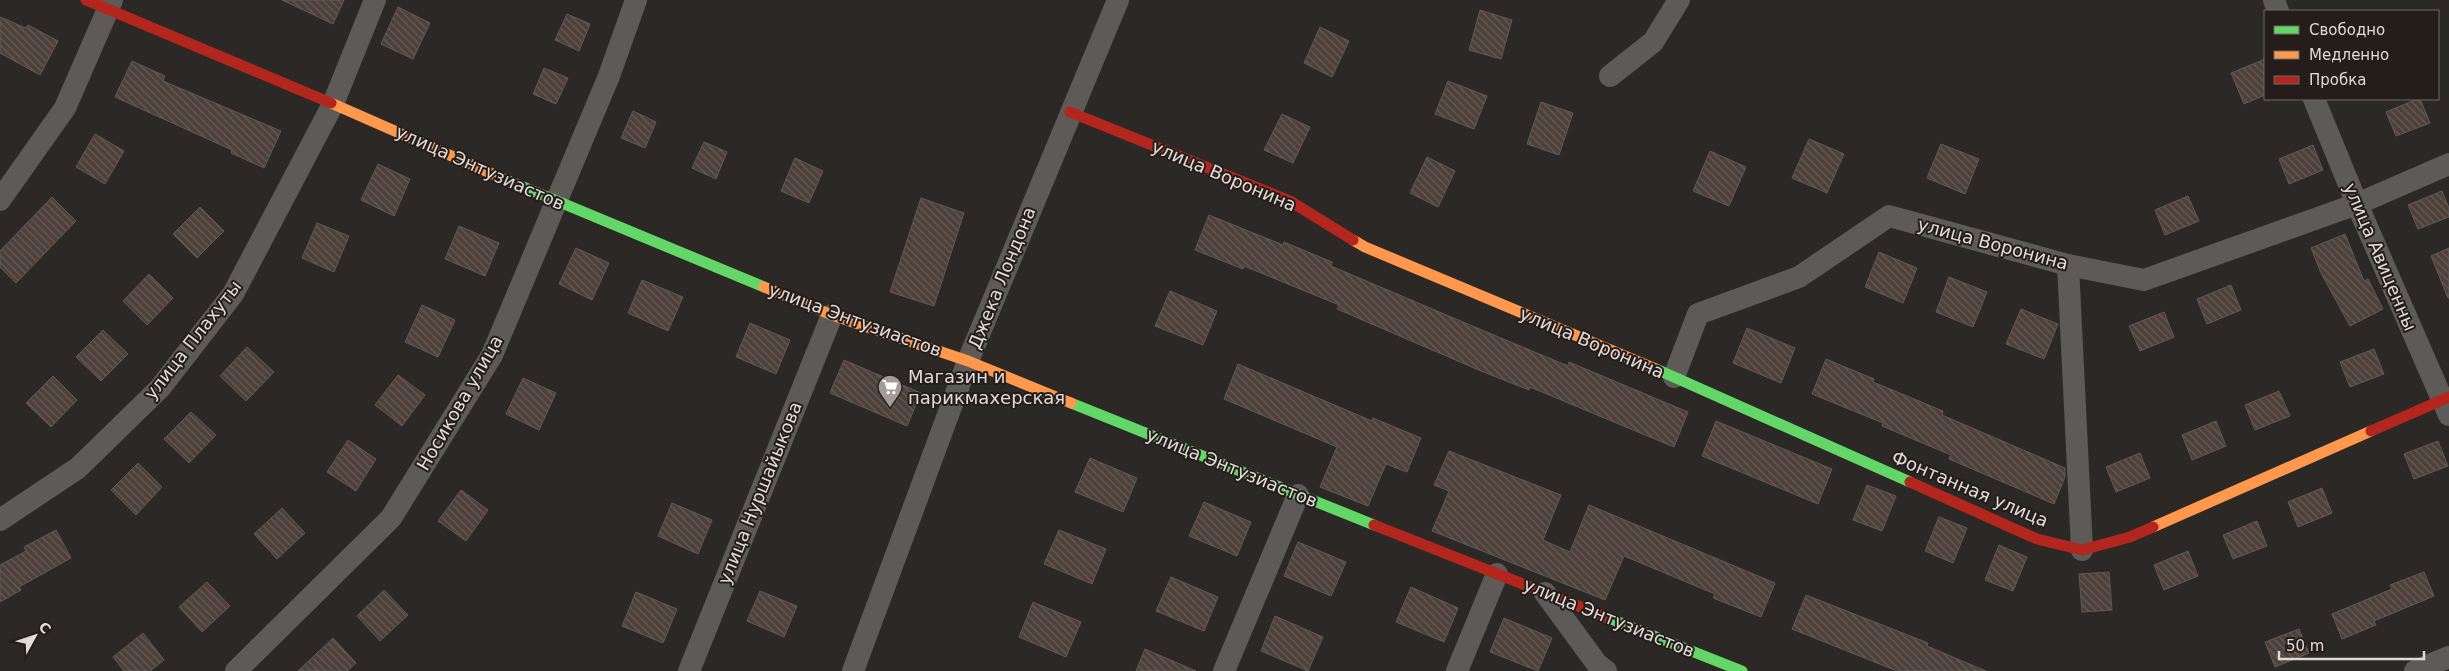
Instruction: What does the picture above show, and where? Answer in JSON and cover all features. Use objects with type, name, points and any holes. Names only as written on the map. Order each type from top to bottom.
[{"type":"street","name":"улица Энтузиастов","points":[[86,0],[110,4],[555,202],[832,315],[968,361],[1298,496],[1742,671]]},
{"type":"street","name":"улица Плахуты","points":[[0,520],[78,468],[160,388],[233,294],[333,104],[375,0]]},
{"type":"street","name":"Носикова улица","points":[[236,671],[391,518],[492,355],[609,76],[636,0]]},
{"type":"street","name":"Джека Лондона","points":[[853,671],[968,361],[1118,0]]},
{"type":"street","points":[[1610,76],[1653,42],[1679,0]]},
{"type":"street","points":[[0,200],[65,108],[110,4]]},
{"type":"street","name":"улица Авиценны","points":[[2314,100],[2357,204],[2447,404]]},
{"type":"street","name":"улица Воронина","points":[[1070,112],[1290,201],[1365,247],[1674,377],[1698,314],[1799,277],[1889,216],[2068,265],[2144,280],[2357,204],[2449,164]]},
{"type":"street","points":[[2068,265],[2082,550]]},
{"type":"street","name":"улица Нуршайыкова","points":[[689,671],[832,315]]},
{"type":"street","name":"Фонтанная улица","points":[[1674,377],[2037,539],[2082,550],[2130,537],[2447,404]]},
{"type":"street","points":[[1224,671],[1298,496]]},
{"type":"street","points":[[1457,671],[1497,574]]},
{"type":"street","points":[[1545,593],[1597,664],[1606,671]]},
{"type":"street","points":[[2415,671],[2449,657]]},
{"type":"building","points":[[282,0],[344,0],[333,24]]},
{"type":"building","points":[[398,7],[430,23],[413,59],[381,44]]},
{"type":"building","points":[[1480,10],[1512,20],[1501,59],[1469,50]]},
{"type":"building","points":[[567,14],[590,24],[579,51],[555,40]]},
{"type":"building","points":[[0,17],[26,28],[28,25],[58,41],[40,75],[0,53]]},
{"type":"building","points":[[1320,27],[1349,41],[1332,77],[1304,63]]},
{"type":"building","points":[[2264,59],[2264,95],[2244,104],[2231,73]]},
{"type":"building","points":[[132,61],[165,76],[163,81],[281,131],[264,168],[231,153],[232,150],[115,97]]},
{"type":"building","points":[[544,68],[568,78],[556,104],[533,94]]},
{"type":"building","points":[[1448,81],[1487,96],[1474,129],[1435,114]]},
{"type":"building","points":[[2415,100],[2420,100],[2430,123],[2396,136],[2386,112]]},
{"type":"building","points":[[1541,102],[1573,113],[1559,155],[1527,144]]},
{"type":"building","points":[[633,111],[656,122],[645,148],[621,138]]},
{"type":"building","points":[[1282,114],[1310,127],[1293,163],[1264,150]]},
{"type":"building","points":[[95,134],[124,151],[105,184],[76,167]]},
{"type":"building","points":[[1809,139],[1844,154],[1827,193],[1792,178]]},
{"type":"building","points":[[704,142],[727,152],[716,179],[692,168]]},
{"type":"building","points":[[1941,144],[1979,159],[1965,194],[1927,178]]},
{"type":"building","points":[[2313,145],[2323,170],[2289,184],[2279,159]]},
{"type":"building","points":[[1710,151],[1746,167],[1729,206],[1693,191]]},
{"type":"building","points":[[1427,157],[1455,171],[1438,207],[1410,193]]},
{"type":"building","points":[[795,158],[823,171],[809,203],[781,191]]},
{"type":"building","points":[[378,164],[410,179],[394,216],[361,200]]},
{"type":"building","points":[[2442,191],[2449,208],[2449,217],[2418,229],[2408,205]]},
{"type":"building","points":[[2188,196],[2199,221],[2165,235],[2155,210]]},
{"type":"building","points":[[52,197],[76,221],[16,283],[0,267],[0,251]]},
{"type":"building","points":[[921,198],[964,213],[934,306],[890,292]]},
{"type":"building","points":[[200,207],[224,231],[197,258],[173,234]]},
{"type":"building","points":[[1209,215],[1283,245],[1284,242],[1332,262],[1331,266],[1470,325],[1568,366],[1569,362],[1688,412],[1674,447],[1530,387],[1529,390],[1481,371],[1337,309],[1339,305],[1244,266],[1243,269],[1195,250]]},
{"type":"building","points":[[317,223],[349,236],[334,272],[302,258]]},
{"type":"building","points":[[459,226],[499,243],[485,276],[445,259]]},
{"type":"building","points":[[2345,234],[2364,281],[2368,279],[2383,309],[2350,326],[2321,273],[2311,248]]},
{"type":"building","points":[[576,248],[609,263],[592,300],[559,284]]},
{"type":"building","points":[[2449,248],[2449,298],[2448,298],[2431,256]]},
{"type":"building","points":[[1879,252],[1917,268],[1903,303],[1865,287]]},
{"type":"building","points":[[149,274],[173,298],[147,325],[123,301]]},
{"type":"building","points":[[1949,277],[1987,292],[1973,327],[1936,312]]},
{"type":"building","points":[[642,280],[683,297],[668,331],[628,313]]},
{"type":"building","points":[[2231,285],[2241,310],[2207,324],[2197,299]]},
{"type":"building","points":[[1170,291],[1217,311],[1203,345],[1155,326]]},
{"type":"building","points":[[422,305],[455,320],[438,357],[405,342]]},
{"type":"building","points":[[2021,309],[2058,324],[2044,359],[2006,344]]},
{"type":"building","points":[[2164,312],[2174,337],[2140,351],[2129,326]]},
{"type":"building","points":[[750,323],[790,340],[776,374],[736,357]]},
{"type":"building","points":[[1747,328],[1795,348],[1781,383],[1733,363]]},
{"type":"building","points":[[103,330],[128,354],[101,381],[76,357]]},
{"type":"building","points":[[247,347],[274,372],[246,401],[220,376]]},
{"type":"building","points":[[2374,349],[2384,374],[2350,387],[2340,362]]},
{"type":"building","points":[[1826,359],[1874,379],[1873,382],[1943,411],[1942,415],[2065,468],[2065,477],[2054,504],[1949,459],[1951,455],[1882,426],[1883,423],[1812,394]]},
{"type":"building","points":[[844,360],[921,393],[907,426],[830,393]]},
{"type":"building","points":[[1238,364],[1372,421],[1373,418],[1421,438],[1407,472],[1386,464],[1368,506],[1320,487],[1337,447],[1224,399]]},
{"type":"building","points":[[398,375],[425,395],[402,426],[375,405]]},
{"type":"building","points":[[53,376],[77,400],[51,427],[26,403]]},
{"type":"building","points":[[523,378],[556,393],[539,430],[506,414]]},
{"type":"building","points":[[2279,391],[2290,416],[2255,430],[2245,405]]},
{"type":"building","points":[[191,412],[216,435],[189,463],[164,439]]},
{"type":"building","points":[[1716,421],[1832,469],[1818,504],[1702,456]]},
{"type":"building","points":[[2216,421],[2226,446],[2192,460],[2182,435]]},
{"type":"building","points":[[348,440],[376,459],[356,491],[327,472]]},
{"type":"building","points":[[2438,441],[2448,466],[2414,479],[2404,454]]},
{"type":"building","points":[[1449,451],[1561,495],[1543,540],[1570,552],[1589,505],[1775,583],[1761,617],[1713,598],[1715,594],[1624,556],[1605,600],[1432,531],[1449,491],[1434,485]]},
{"type":"building","points":[[2140,453],[2150,478],[2116,492],[2106,467]]},
{"type":"building","points":[[1090,458],[1137,478],[1123,512],[1075,492]]},
{"type":"building","points":[[138,463],[162,487],[136,515],[111,490]]},
{"type":"building","points":[[1867,485],[1896,496],[1882,531],[1853,520]]},
{"type":"building","points":[[2322,488],[2332,513],[2298,527],[2288,502]]},
{"type":"building","points":[[461,490],[488,510],[466,541],[438,521]]},
{"type":"building","points":[[1204,502],[1251,522],[1237,556],[1189,536]]},
{"type":"building","points":[[672,503],[712,520],[698,554],[658,536]]},
{"type":"building","points":[[282,508],[305,533],[277,559],[254,534]]},
{"type":"building","points":[[1939,517],[1967,528],[1953,563],[1925,551]]},
{"type":"building","points":[[2257,521],[2267,546],[2233,559],[2223,535]]},
{"type":"building","points":[[56,530],[71,558],[19,587],[21,590],[0,602],[0,565],[26,551],[24,547]]},
{"type":"building","points":[[1059,530],[1106,549],[1092,584],[1044,564]]},
{"type":"building","points":[[1298,542],[1346,562],[1331,596],[1284,576]]},
{"type":"building","points":[[1999,545],[2027,557],[2013,591],[1985,580]]},
{"type":"building","points":[[2188,551],[2198,576],[2164,590],[2154,565]]},
{"type":"building","points":[[2109,572],[2112,610],[2082,612],[2079,574]]},
{"type":"building","points":[[2424,572],[2434,596],[2374,621],[2376,625],[2342,639],[2332,614],[2392,589],[2390,585]]},
{"type":"building","points":[[1171,577],[1218,597],[1204,631],[1156,611]]},
{"type":"building","points":[[207,582],[230,606],[202,632],[179,607]]},
{"type":"building","points":[[1411,587],[1458,608],[1444,642],[1396,622]]},
{"type":"building","points":[[384,590],[408,615],[380,641],[357,616]]},
{"type":"building","points":[[760,591],[797,606],[784,637],[747,621]]},
{"type":"building","points":[[636,592],[677,609],[663,643],[622,626]]},
{"type":"building","points":[[1806,595],[1928,643],[1927,646],[1986,671],[1897,671],[1792,629]]},
{"type":"building","points":[[1033,602],[1081,622],[1066,657],[1019,637]]},
{"type":"building","points":[[1275,616],[1323,637],[1308,671],[1261,651]]},
{"type":"building","points":[[1504,618],[1552,638],[1538,671],[1490,652]]},
{"type":"building","points":[[2299,629],[2309,653],[2275,667],[2265,642]]},
{"type":"building","points":[[143,633],[164,660],[150,671],[124,671],[113,657]]},
{"type":"building","points":[[333,638],[356,663],[347,671],[298,671]]},
{"type":"building","points":[[1145,649],[1196,671],[1136,671]]},
{"type":"traffic: fast","points":[[504,179],[764,287]]},
{"type":"traffic: fast","points":[[1656,369],[1910,482]]},
{"type":"traffic: fast","points":[[1071,403],[1374,525]]},
{"type":"traffic: fast","points":[[1606,617],[1742,671]]},
{"type":"traffic: slow","points":[[331,103],[504,179]]},
{"type":"traffic: slow","points":[[1353,240],[1365,247],[1656,369]]},
{"type":"traffic: slow","points":[[764,287],[832,315],[968,361],[1071,403]]},
{"type":"traffic: slow","points":[[2153,527],[2371,431]]},
{"type":"traffic: jam","points":[[86,0],[331,103]]},
{"type":"traffic: jam","points":[[1070,112],[1290,201],[1353,240]]},
{"type":"traffic: jam","points":[[2371,431],[2449,397]]},
{"type":"traffic: jam","points":[[1910,482],[2037,539],[2082,550],[2130,537],[2153,527]]},
{"type":"traffic: jam","points":[[1374,525],[1606,617]]},
{"type":"place","name":"Магазин и парикмахерская","points":[[890,408]]}]
